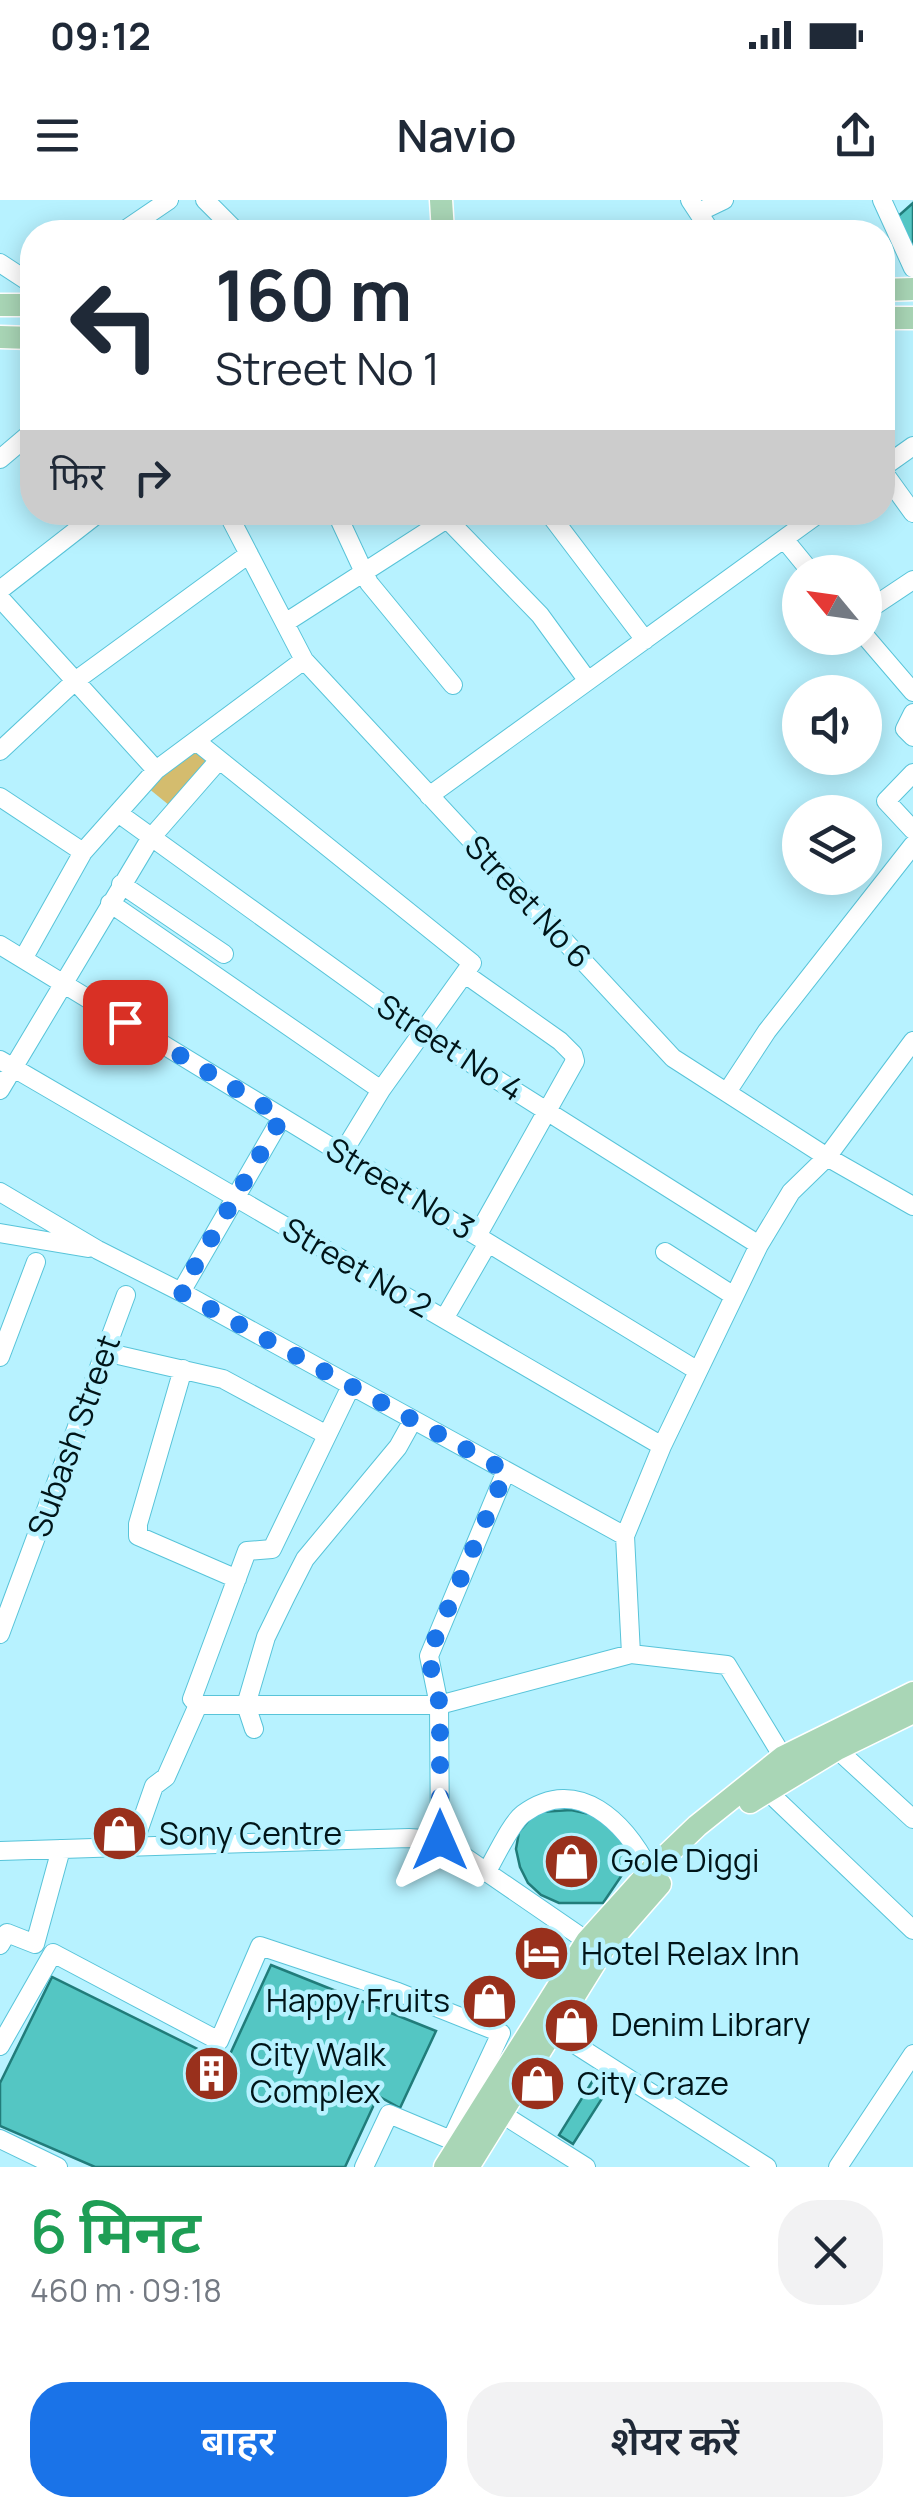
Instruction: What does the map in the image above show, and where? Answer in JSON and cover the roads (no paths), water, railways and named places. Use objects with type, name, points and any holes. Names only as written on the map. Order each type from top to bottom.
[{"type":"main road","points":[[445,2167],[587,1941],[650,1871],[697,1826],[913,1693]]},
{"type":"main road","points":[[468,2167],[487,2105],[551,2029],[604,1948],[698,1841],[761,1785],[784,1757],[913,1712]]},
{"type":"street","points":[[139,220],[168,200]]},
{"type":"street","points":[[204,200],[225,220]]},
{"type":"street","points":[[694,206],[724,200]]},
{"type":"street","points":[[895,229],[913,268]]},
{"type":"street","points":[[0,458],[20,442]]},
{"type":"street","points":[[895,487],[913,512]]},
{"type":"street","points":[[0,590],[83,525]]},
{"type":"street","name":"Street No 6","points":[[234,525],[304,660],[674,1058],[828,1157],[913,1206]]},
{"type":"street","points":[[342,525],[363,572],[452,685]]},
{"type":"street","points":[[285,623],[437,525]]},
{"type":"street","points":[[459,525],[540,615],[588,681]]},
{"type":"street","points":[[558,525],[645,640]]},
{"type":"street","points":[[429,796],[804,525]]},
{"type":"street","points":[[784,540],[797,555]]},
{"type":"street","points":[[0,751],[75,681],[248,554]]},
{"type":"street","points":[[882,601],[913,580]]},
{"type":"street","points":[[0,598],[156,770]]},
{"type":"street","points":[[881,655],[913,692]]},
{"type":"street","points":[[23,959],[83,852],[156,770],[304,660]]},
{"type":"street","points":[[913,713],[905,729],[913,737]]},
{"type":"street","points":[[196,741],[472,964],[381,1090],[342,1154]]},
{"type":"street","points":[[0,1090],[7,1063],[63,984],[150,838],[219,760]]},
{"type":"street","points":[[913,773],[886,801],[913,830]]},
{"type":"street","points":[[0,797],[83,852]]},
{"type":"street","name":"Street No 4","points":[[118,813],[422,1033],[758,1245]]},
{"type":"street","points":[[727,1092],[767,1030],[913,845]]},
{"type":"street","points":[[121,884],[224,954]]},
{"type":"street","points":[[110,902],[381,1090]]},
{"type":"street","name":"Street No 3","points":[[0,945],[698,1371]]},
{"type":"street","points":[[444,1319],[576,1061],[560,1041],[465,974]]},
{"type":"street","points":[[632,1654],[625,1536],[662,1446],[758,1245],[792,1192],[828,1157],[913,1041]]},
{"type":"street","name":"Street No 2","points":[[7,1063],[662,1446]]},
{"type":"street","points":[[180,1292],[282,1117]]},
{"type":"street","points":[[0,1192],[98,1250],[625,1536]]},
{"type":"street","points":[[0,1233],[98,1250]]},
{"type":"street","points":[[665,1252],[734,1296]]},
{"type":"street","points":[[0,1357],[36,1262]]},
{"type":"street","name":"Subash Street","points":[[0,1634],[126,1294]]},
{"type":"street","points":[[105,1352],[223,1379],[327,1435]]},
{"type":"street","points":[[183,1369],[138,1524],[138,1536],[237,1579]]},
{"type":"street","points":[[350,1386],[272,1549],[247,1551],[192,1700],[198,1705],[440,1705],[632,1654],[727,1665],[784,1757]]},
{"type":"street","points":[[254,1730],[246,1705],[266,1637],[305,1558],[398,1447],[412,1420]]},
{"type":"street","points":[[440,1840],[440,1705],[428,1656],[506,1471]]},
{"type":"street","points":[[134,1846],[154,1786],[166,1776],[198,1705]]},
{"type":"street","points":[[831,1743],[913,1819]]},
{"type":"street","points":[[761,1785],[913,1930]]},
{"type":"street","points":[[486,1873],[520,1816],[562,1798],[588,1804],[613,1818],[634,1840],[650,1871]]},
{"type":"street","points":[[0,1851],[440,1840],[587,1941]]},
{"type":"street","points":[[0,1945],[7,1933],[44,1948],[61,1848]]},
{"type":"street","points":[[0,2046],[53,1953],[219,2041],[260,1946],[398,1992],[502,2034],[487,2105],[451,2140],[389,2114],[364,2167]]},
{"type":"street","points":[[551,2029],[768,2167]]},
{"type":"street","points":[[838,2167],[913,2054]]},
{"type":"street","points":[[487,2105],[586,2167]]},
{"type":"street","points":[[0,2139],[58,2167]]},
{"type":"place","name":"Sony Centre","points":[[120,1834]]},
{"type":"place","name":"Gole Diggi","points":[[572,1861]]},
{"type":"place","name":"Hotel Relax Inn","points":[[542,1954]]},
{"type":"place","name":"Happy Fruits","points":[[489,2001]]},
{"type":"place","name":"Denim Library","points":[[572,2025]]},
{"type":"place","name":"City Walk Complex","points":[[211,2073]]},
{"type":"place","name":"City Craze","points":[[538,2084]]}]
